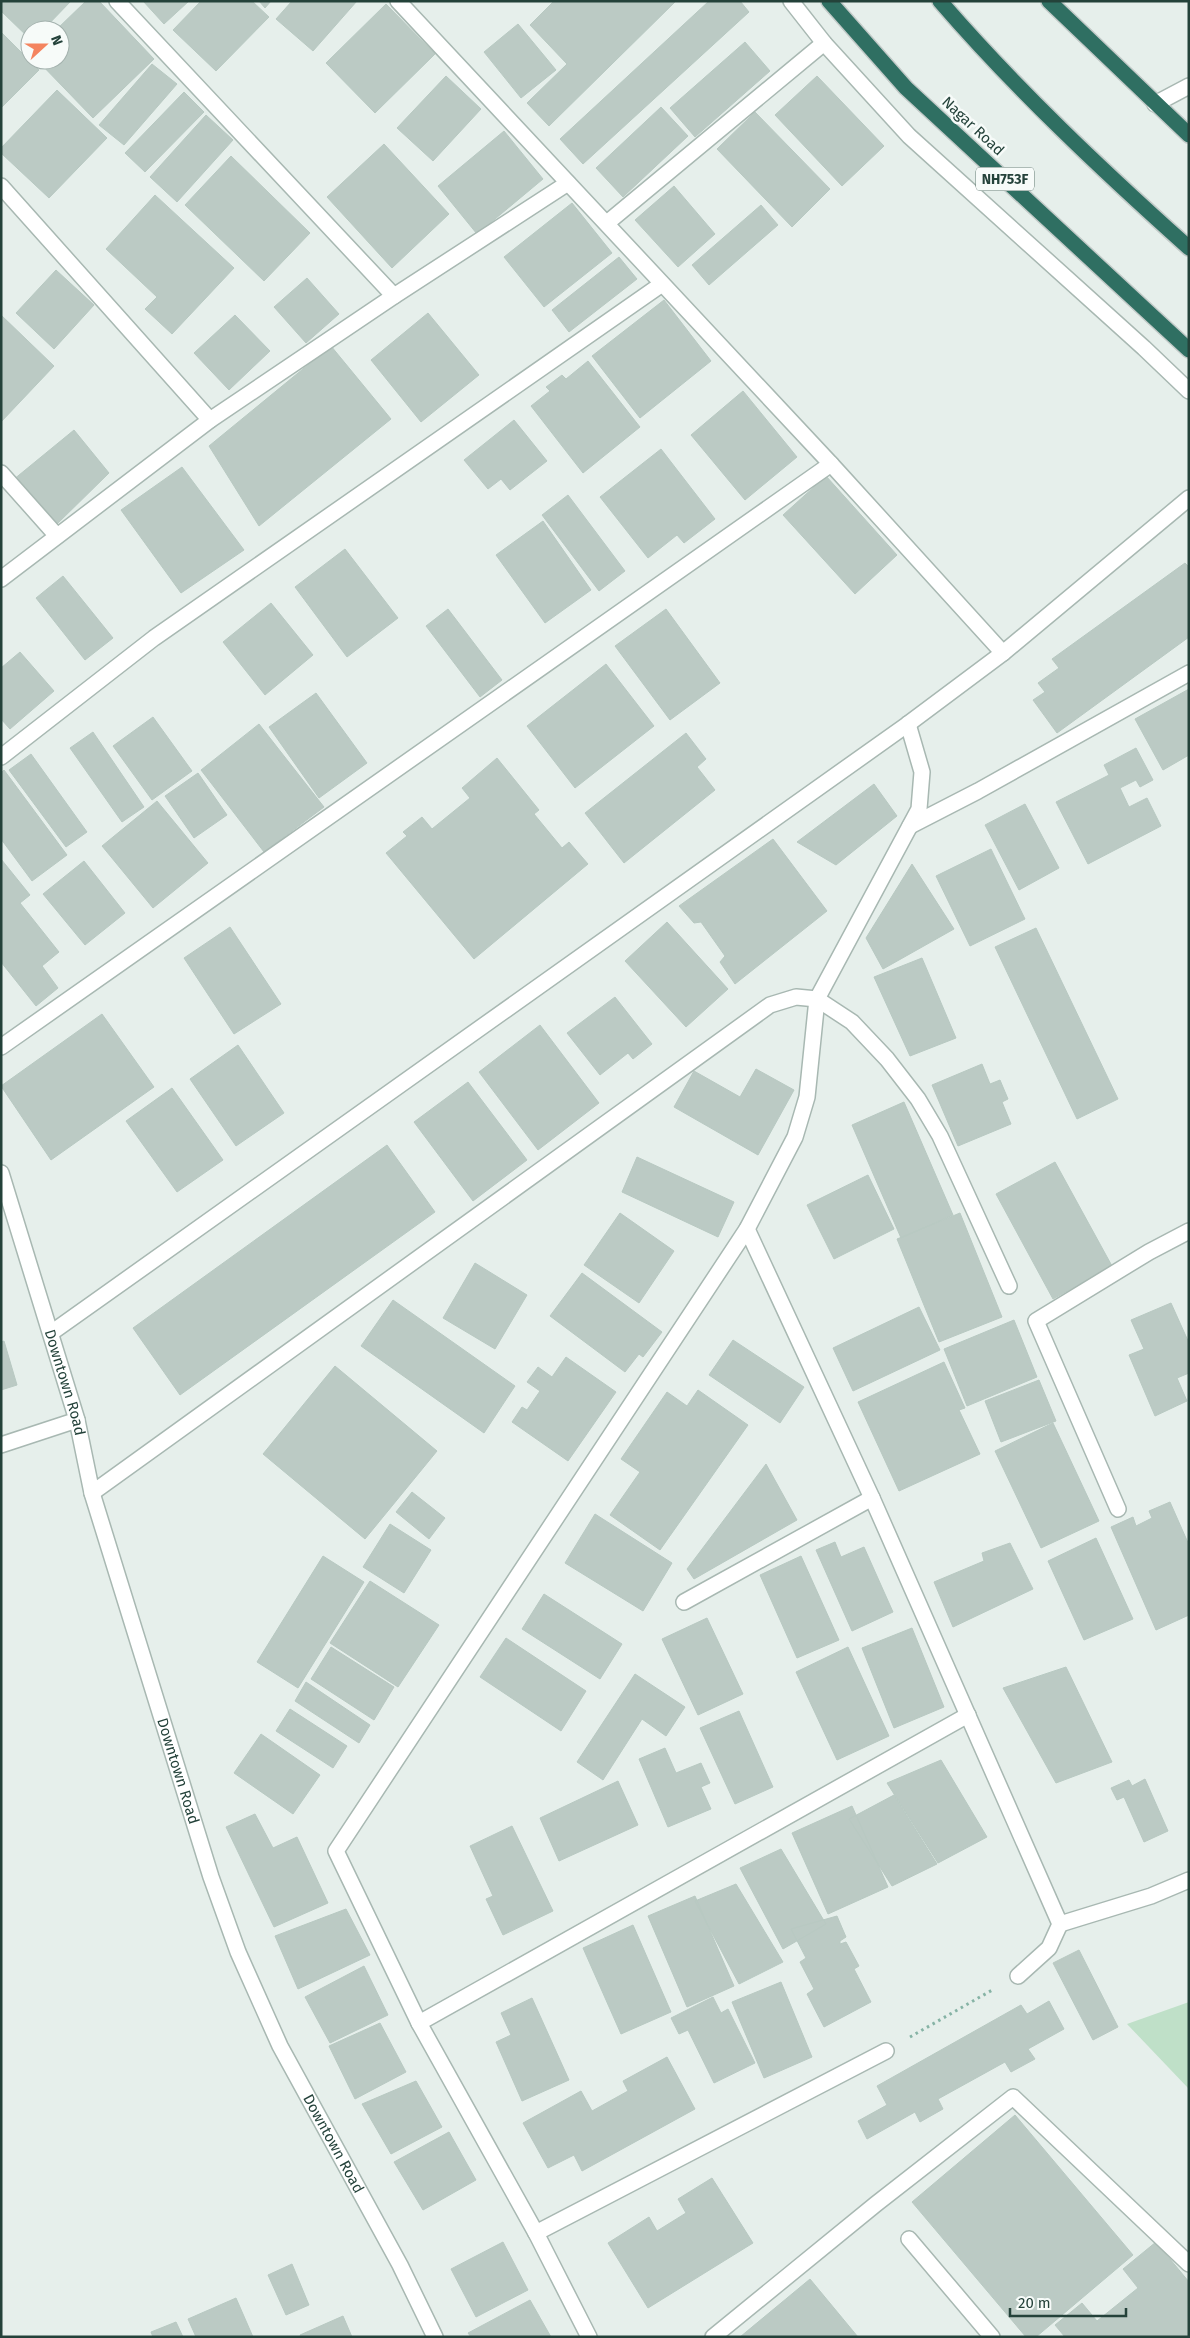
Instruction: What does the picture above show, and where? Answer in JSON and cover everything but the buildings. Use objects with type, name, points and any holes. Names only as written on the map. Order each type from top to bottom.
[{"type":"highway","name":"Nagar Road","points":[[829,1],[906,88],[1189,350]]},
{"type":"highway","points":[[940,1],[973,39],[1112,179],[1189,248]]},
{"type":"highway","points":[[1049,1],[1189,135]]},
{"type":"street","points":[[117,1],[394,296]]},
{"type":"street","points":[[398,1],[831,464],[1003,653]]},
{"type":"street","points":[[791,1],[824,43],[909,136],[1189,391]]},
{"type":"street","points":[[606,223],[824,43]]},
{"type":"street","points":[[1155,104],[1189,86]]},
{"type":"street","points":[[1,579],[210,420],[394,296],[568,183]]},
{"type":"street","points":[[1,186],[210,420]]},
{"type":"street","points":[[1,757],[154,638],[662,284]]},
{"type":"street","points":[[1,1047],[831,464]]},
{"type":"street","points":[[1,473],[57,536]]},
{"type":"street","points":[[51,1333],[908,724],[1003,653],[1189,498]]},
{"type":"street","points":[[910,826],[987,786],[1189,673]]},
{"type":"street","points":[[589,2337],[536,2233],[419,2023],[336,1851],[747,1229],[795,1137],[807,1097],[817,999],[919,809],[922,772],[908,724]]},
{"type":"street","points":[[92,1493],[770,1005],[796,997],[817,999],[852,1022],[887,1059],[918,1098],[940,1136],[1009,1286]]},
{"type":"street","name":"Downtown Road","points":[[1,1173],[77,1420],[92,1493],[211,1877],[238,1952],[280,2046],[400,2265],[435,2337]]},
{"type":"street","points":[[747,1229],[872,1498],[1060,1924]]},
{"type":"street","points":[[1118,1509],[1036,1320],[1149,1252],[1189,1231]]},
{"type":"street","points":[[1,1445],[77,1420]]},
{"type":"street","points":[[684,1602],[872,1498]]},
{"type":"street","points":[[419,2023],[968,1715]]},
{"type":"street","points":[[1018,1976],[1049,1948],[1060,1924],[1151,1896],[1189,1880]]},
{"type":"street","points":[[536,2233],[886,2051]]},
{"type":"street","points":[[713,2337],[876,2204],[1013,2097],[1189,2264]]},
{"type":"street","points":[[908,2239],[984,2334]]},
{"type":"path","points":[[886,2051],[1018,1976]]},
{"type":"green space","points":[[1189,2002],[1189,2089],[1127,2024]]}]
